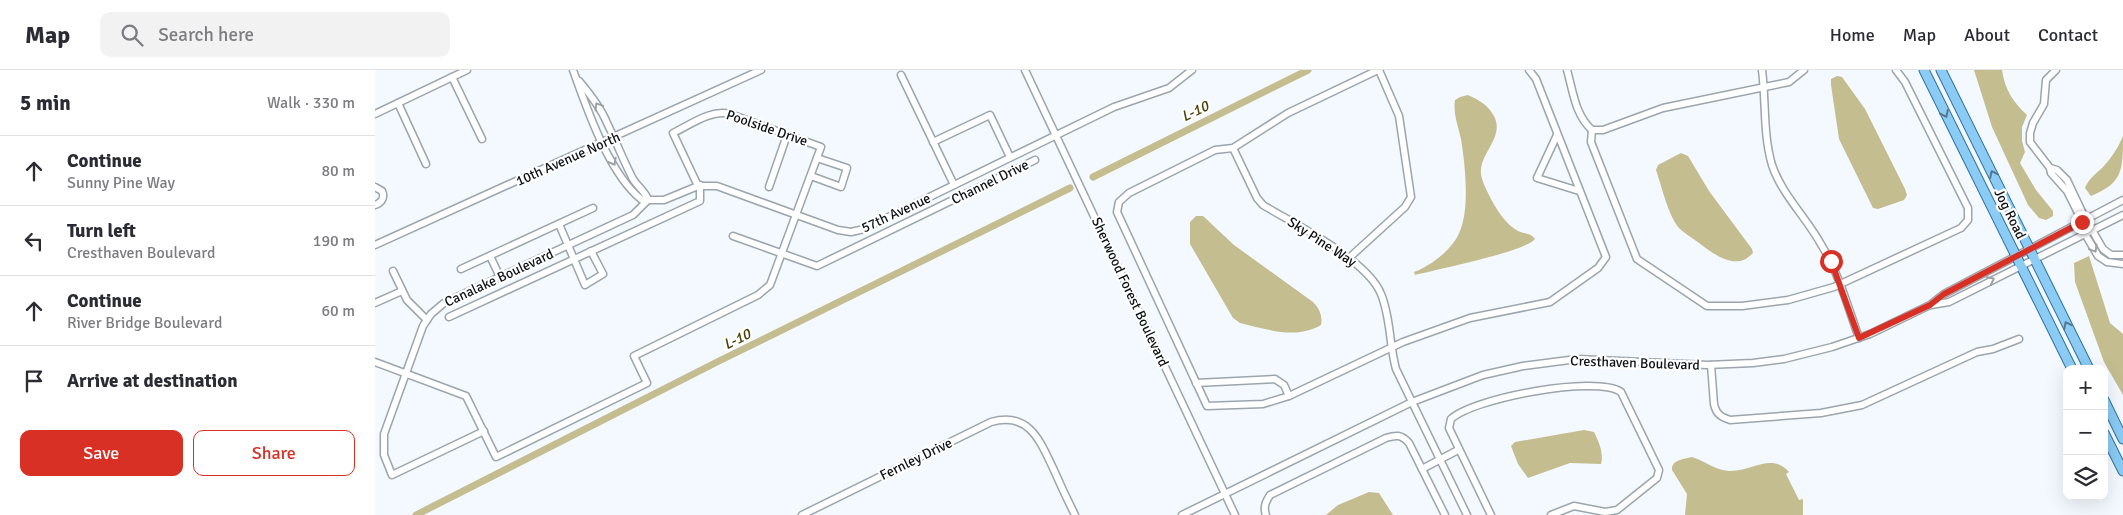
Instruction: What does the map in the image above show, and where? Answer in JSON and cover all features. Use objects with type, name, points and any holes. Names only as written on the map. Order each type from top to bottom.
[{"type":"main road","name":"Jog Road","points":[[1924,70],[2070,365]]},
{"type":"main road","name":"Jog Road","points":[[1941,70],[2087,365]]},
{"type":"main road","points":[[2108,408],[2123,439]]},
{"type":"main road","points":[[2108,439],[2121,460],[2123,471]]},
{"type":"street","points":[[375,114],[467,70]]},
{"type":"street","name":"10th Avenue North","points":[[375,245],[613,139],[761,70]]},
{"type":"street","name":"Sherwood Forest Boulevard","points":[[1025,70],[1235,515]]},
{"type":"street","name":"57th Avenue","points":[[648,200],[664,200],[699,186],[717,186],[842,231],[856,232],[1114,106],[1169,88],[1192,70]]},
{"type":"street","points":[[1349,258],[1405,207],[1411,197],[1399,116],[1379,70],[1288,113],[1233,148],[1215,150],[1129,193],[1119,202],[1117,212],[1207,406],[1263,404],[1289,396],[1403,342],[1470,318],[1550,302],[1598,268],[1606,257],[1536,80],[1529,70]]},
{"type":"street","points":[[1567,70],[1579,113],[1584,123],[1592,130],[1603,130],[1663,108],[1789,82],[1804,70]]},
{"type":"street","points":[[1762,70],[1768,142],[1772,165],[1781,185],[1831,261],[1859,338]]},
{"type":"street","points":[[1592,130],[1591,142],[1637,259],[1707,306],[1742,306],[1788,300],[1840,285],[1961,228],[1968,220],[1969,208],[1905,82],[1896,70]]},
{"type":"street","points":[[2057,70],[2046,80],[2044,104],[2033,123],[2030,133],[2031,142],[2051,172],[2067,191],[2083,220],[2094,230],[2107,253],[2117,256],[2123,254]]},
{"type":"street","points":[[574,73],[607,122],[613,139],[638,188],[647,195],[648,200],[642,200],[624,181],[602,143],[574,73]]},
{"type":"street","points":[[901,75],[954,185]]},
{"type":"street","points":[[452,77],[482,139]]},
{"type":"street","points":[[398,103],[426,164]]},
{"type":"street","name":"Poolside Drive","points":[[483,431],[496,457],[647,383],[634,356],[763,293],[772,281],[821,147],[730,114],[721,112],[712,114],[673,133],[699,186]]},
{"type":"street","points":[[933,142],[990,115],[1010,157]]},
{"type":"street","points":[[769,186],[787,135]]},
{"type":"street","points":[[1557,135],[1537,178],[1579,190]]},
{"type":"street","name":"Sky Pine Way","points":[[1233,148],[1257,198],[1263,204],[1349,258],[1367,273],[1377,285],[1388,315],[1391,349],[1401,383],[1467,515]]},
{"type":"street","points":[[811,176],[841,187],[847,168],[817,158]]},
{"type":"street","name":"Channel Drive","points":[[733,236],[817,266],[1035,160]]},
{"type":"street","points":[[449,317],[700,201],[699,186]]},
{"type":"street","points":[[375,187],[382,191],[383,197],[381,202],[375,205]]},
{"type":"street","name":"Canalake Boulevard","points":[[483,431],[392,475],[384,454],[383,439],[405,373],[427,320],[444,303],[637,212],[648,200]]},
{"type":"street","points":[[2120,202],[2123,214]]},
{"type":"street","name":"Cresthaven Boulevard","points":[[1182,515],[1412,402],[1483,375],[1550,362],[1577,360],[1711,365],[1784,359],[1859,338],[1930,305],[1944,294],[2120,202]]},
{"type":"street","points":[[461,269],[593,208]]},
{"type":"street","name":"Cresthaven Boulevard","points":[[1930,305],[1949,302],[2123,214]]},
{"type":"street","points":[[2083,220],[2085,234],[2098,256],[2107,262],[2123,264]]},
{"type":"street","points":[[559,224],[585,285],[603,274],[591,251]]},
{"type":"street","points":[[490,256],[500,277]]},
{"type":"street","points":[[393,272],[413,308],[427,320]]},
{"type":"street","points":[[375,303],[402,290]]},
{"type":"street","points":[[1711,365],[1715,411],[1721,417],[1730,420],[1821,413],[1862,404],[1977,352],[1993,349],[2019,339]]},
{"type":"street","points":[[375,362],[466,396],[483,431]]},
{"type":"street","points":[[1196,382],[1275,380],[1284,385],[1289,396]]},
{"type":"street","points":[[1491,515],[1458,450],[1449,428],[1451,419],[1467,408],[1512,395],[1575,387],[1615,388],[1621,392],[1659,470],[1657,478],[1617,510],[1605,512],[1574,506],[1551,515]]},
{"type":"street","name":"Fernley Drive","points":[[802,515],[991,422],[1010,420],[1032,431],[1040,442],[1075,515]]},
{"type":"street","points":[[1266,515],[1264,510],[1270,495],[1385,438],[1397,435],[1405,438],[1445,515]]},
{"type":"street","points":[[1422,469],[1458,450]]},
{"type":"shaded area","points":[[1974,70],[2002,70],[2010,95],[2027,115],[2022,127],[2022,141],[2025,152],[2020,163],[2036,190],[2053,211],[2053,216],[2046,220],[2039,218],[2028,205],[1992,127]]},
{"type":"shaded area","points":[[1837,76],[1842,77],[1865,109],[1905,189],[1907,195],[1904,200],[1878,209],[1873,208],[1839,139],[1831,85],[1831,79]]},
{"type":"shaded area","points":[[1468,95],[1489,109],[1497,124],[1494,138],[1481,166],[1481,174],[1487,191],[1506,221],[1518,231],[1535,239],[1516,249],[1460,265],[1415,275],[1414,272],[1434,261],[1453,244],[1463,221],[1466,198],[1465,173],[1461,139],[1456,119],[1455,100]]},
{"type":"shaded area","points":[[2123,136],[2123,158],[2119,174],[2109,186],[2091,196],[2085,188],[2109,160]]},
{"type":"shaded area","points":[[1681,153],[1688,156],[1709,191],[1752,249],[1753,253],[1746,258],[1732,261],[1718,256],[1684,233],[1672,217],[1656,170],[1658,165]]},
{"type":"shaded area","points":[[1196,216],[1203,216],[1234,245],[1313,302],[1320,312],[1321,325],[1301,332],[1291,333],[1240,323],[1233,318],[1190,244],[1190,222]]},
{"type":"shaded area","points":[[2089,256],[2110,323],[2123,334],[2123,395],[2108,369],[2108,365],[2104,362],[2075,282],[2074,263]]},
{"type":"shaded area","points":[[1584,430],[1594,432],[1601,452],[1601,464],[1570,463],[1528,478],[1518,464],[1511,446],[1515,442]]},
{"type":"shaded area","points":[[1692,457],[1719,469],[1729,471],[1737,471],[1768,463],[1782,466],[1789,472],[1786,474],[1799,500],[1803,499],[1803,515],[1685,515],[1687,494],[1672,467],[1679,460]]},
{"type":"shaded area","points":[[1369,492],[1379,493],[1393,515],[1326,515],[1338,505]]},
{"type":"waterway","name":"L-10","points":[[1093,177],[1308,70]]},
{"type":"waterway","name":"L-10","points":[[416,515],[717,362],[1070,188]]},
{"type":"route","points":[[1831,261],[1859,338],[1930,305],[1944,294],[2082,222]]}]
